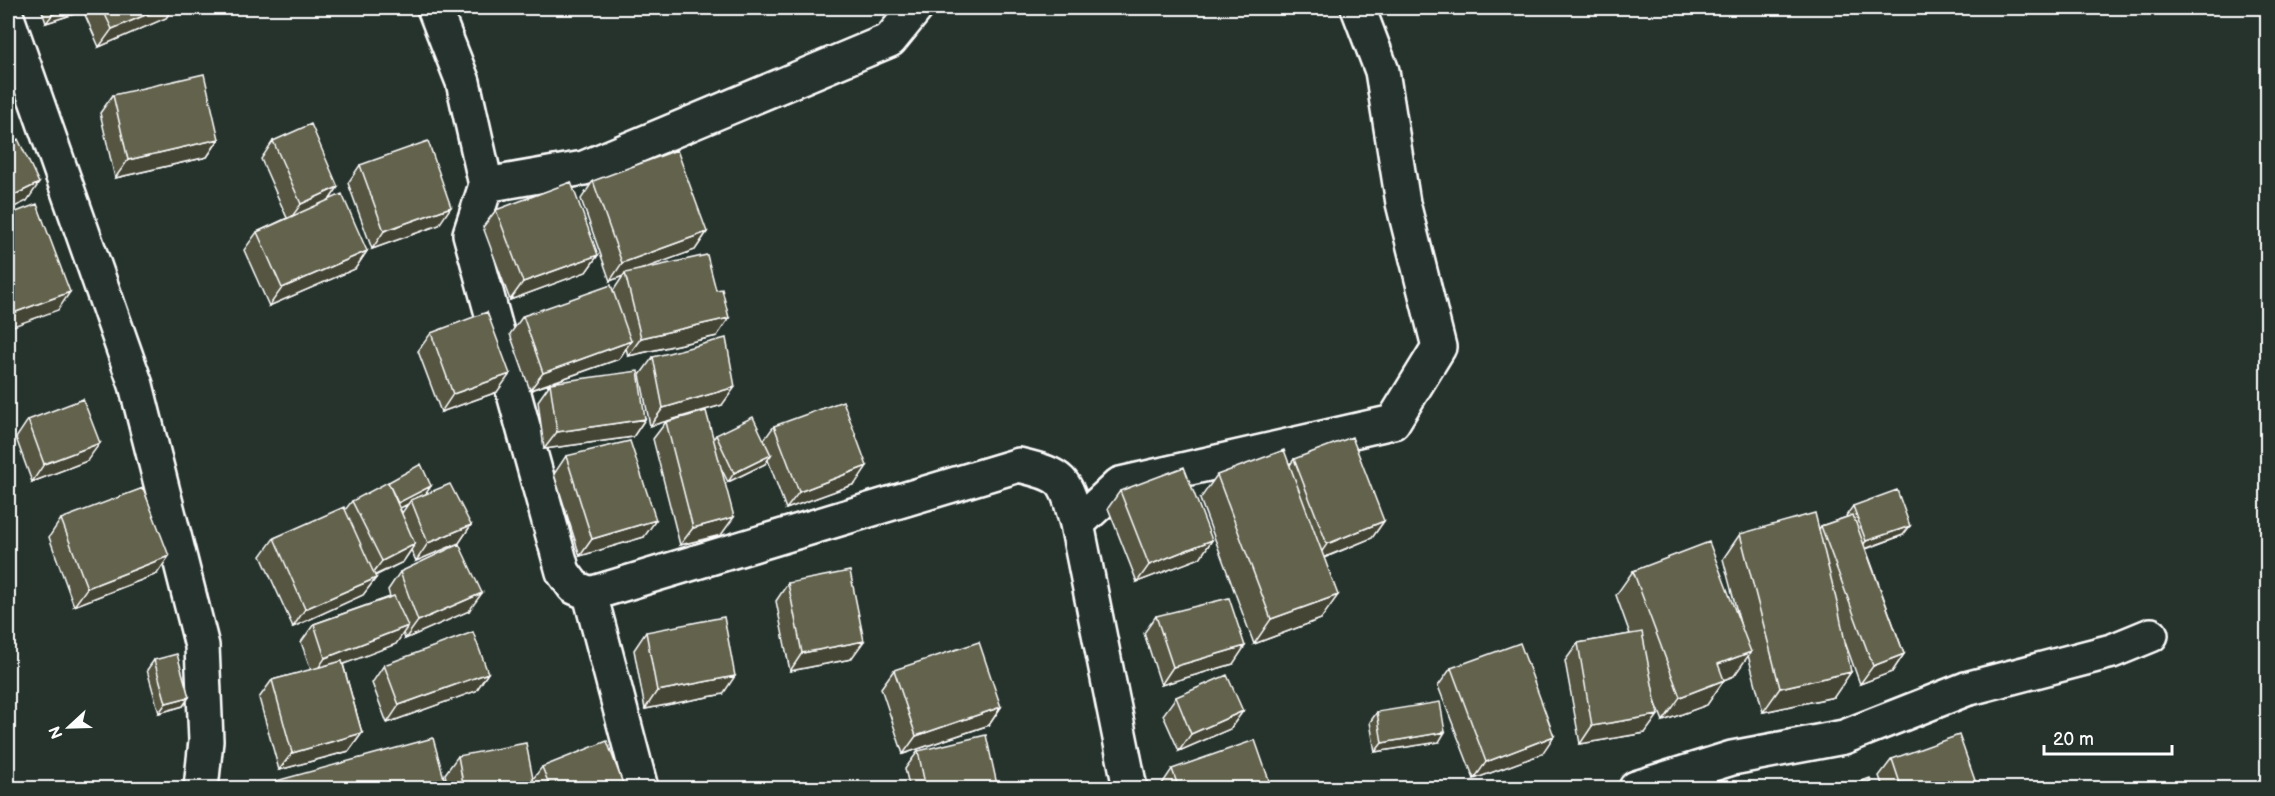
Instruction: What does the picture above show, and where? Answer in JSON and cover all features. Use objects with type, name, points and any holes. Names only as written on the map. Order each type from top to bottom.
[{"type":"street","points":[[434,8],[463,82],[486,185],[470,234],[563,572],[574,587],[590,594],[1019,465],[1049,472],[1068,488],[1130,789]]},
{"type":"street","points":[[486,185],[584,168],[890,40],[916,8]]},
{"type":"street","points":[[1077,524],[1120,484],[1393,422],[1439,347],[1403,203],[1382,71],[1358,8]]},
{"type":"street","points":[[8,20],[136,384],[188,589],[202,646],[206,741],[201,789]]},
{"type":"street","points":[[590,594],[640,789]]},
{"type":"street","points":[[1636,789],[1732,758],[1844,737],[1966,689],[2112,651],[2151,635]]},
{"type":"building","points":[[51,8],[71,8],[53,14]]},
{"type":"building","points":[[102,8],[162,8],[112,29]]},
{"type":"building","points":[[204,74],[219,139],[128,160],[113,95]]},
{"type":"building","points":[[311,124],[338,187],[301,204],[273,141]]},
{"type":"building","points":[[18,139],[39,183],[8,198],[8,144]]},
{"type":"building","points":[[428,141],[451,207],[384,231],[360,165]]},
{"type":"building","points":[[677,150],[707,232],[622,263],[593,181]]},
{"type":"building","points":[[571,182],[598,255],[523,282],[496,210]]},
{"type":"building","points":[[342,194],[367,251],[282,288],[257,232]]},
{"type":"building","points":[[37,204],[70,292],[8,315],[8,215]]},
{"type":"building","points":[[707,255],[716,290],[722,289],[729,318],[641,338],[625,273]]},
{"type":"building","points":[[611,285],[631,341],[543,373],[523,316]]},
{"type":"building","points":[[487,312],[510,374],[453,394],[431,333]]},
{"type":"building","points":[[726,338],[735,387],[663,408],[653,357]]},
{"type":"building","points":[[638,371],[645,419],[557,432],[550,383]]},
{"type":"building","points":[[83,399],[100,443],[44,464],[28,420]]},
{"type":"building","points":[[843,401],[867,466],[799,492],[774,426]]},
{"type":"building","points":[[706,411],[734,517],[693,528],[666,422]]},
{"type":"building","points":[[753,417],[771,455],[734,473],[716,435]]},
{"type":"building","points":[[1352,437],[1384,521],[1327,544],[1294,459]]},
{"type":"building","points":[[630,441],[656,520],[592,539],[566,456]]},
{"type":"building","points":[[1284,450],[1338,595],[1271,619],[1217,475]]},
{"type":"building","points":[[421,464],[431,486],[398,503],[388,482]]},
{"type":"building","points":[[1184,467],[1212,540],[1149,565],[1120,491]]},
{"type":"building","points":[[388,482],[415,544],[382,561],[352,501]]},
{"type":"building","points":[[450,484],[471,525],[428,543],[411,500]]},
{"type":"building","points":[[143,488],[169,556],[87,588],[61,519]]},
{"type":"building","points":[[1897,490],[1910,526],[1866,541],[1853,506]]},
{"type":"building","points":[[344,507],[376,578],[305,609],[274,538]]},
{"type":"building","points":[[1815,513],[1851,672],[1780,688],[1740,534]]},
{"type":"building","points":[[1853,515],[1904,654],[1873,666],[1821,526]]},
{"type":"building","points":[[1709,542],[1751,652],[1718,664],[1724,680],[1680,697],[1633,571]]},
{"type":"building","points":[[459,544],[482,593],[418,621],[400,572]]},
{"type":"building","points":[[850,571],[864,641],[802,653],[788,583]]},
{"type":"building","points":[[394,596],[408,626],[325,658],[314,624]]},
{"type":"building","points":[[1229,598],[1245,646],[1173,667],[1156,616]]},
{"type":"building","points":[[724,617],[735,676],[657,691],[646,632]]},
{"type":"building","points":[[473,632],[488,673],[399,705],[384,665]]},
{"type":"building","points":[[1642,632],[1658,715],[1592,726],[1578,643]]},
{"type":"building","points":[[979,642],[1001,707],[916,736],[894,670]]},
{"type":"building","points":[[1520,643],[1554,736],[1486,762],[1451,668]]},
{"type":"building","points":[[177,654],[189,697],[166,703],[154,660]]},
{"type":"building","points":[[342,661],[362,733],[292,753],[272,680]]},
{"type":"building","points":[[1227,675],[1243,711],[1191,734],[1176,697]]},
{"type":"building","points":[[1440,702],[1445,732],[1382,743],[1377,712]]},
{"type":"building","points":[[986,735],[998,789],[926,789],[918,751]]},
{"type":"building","points":[[1959,735],[1978,789],[1902,789],[1892,759]]},
{"type":"building","points":[[433,738],[447,789],[278,789],[276,781]]},
{"type":"building","points":[[1255,740],[1272,789],[1179,789],[1172,769]]},
{"type":"building","points":[[607,741],[625,789],[551,789],[542,767]]},
{"type":"building","points":[[526,743],[535,789],[464,789],[458,756]]},
{"type":"building","points":[[1870,778],[1873,789],[1840,789]]}]
